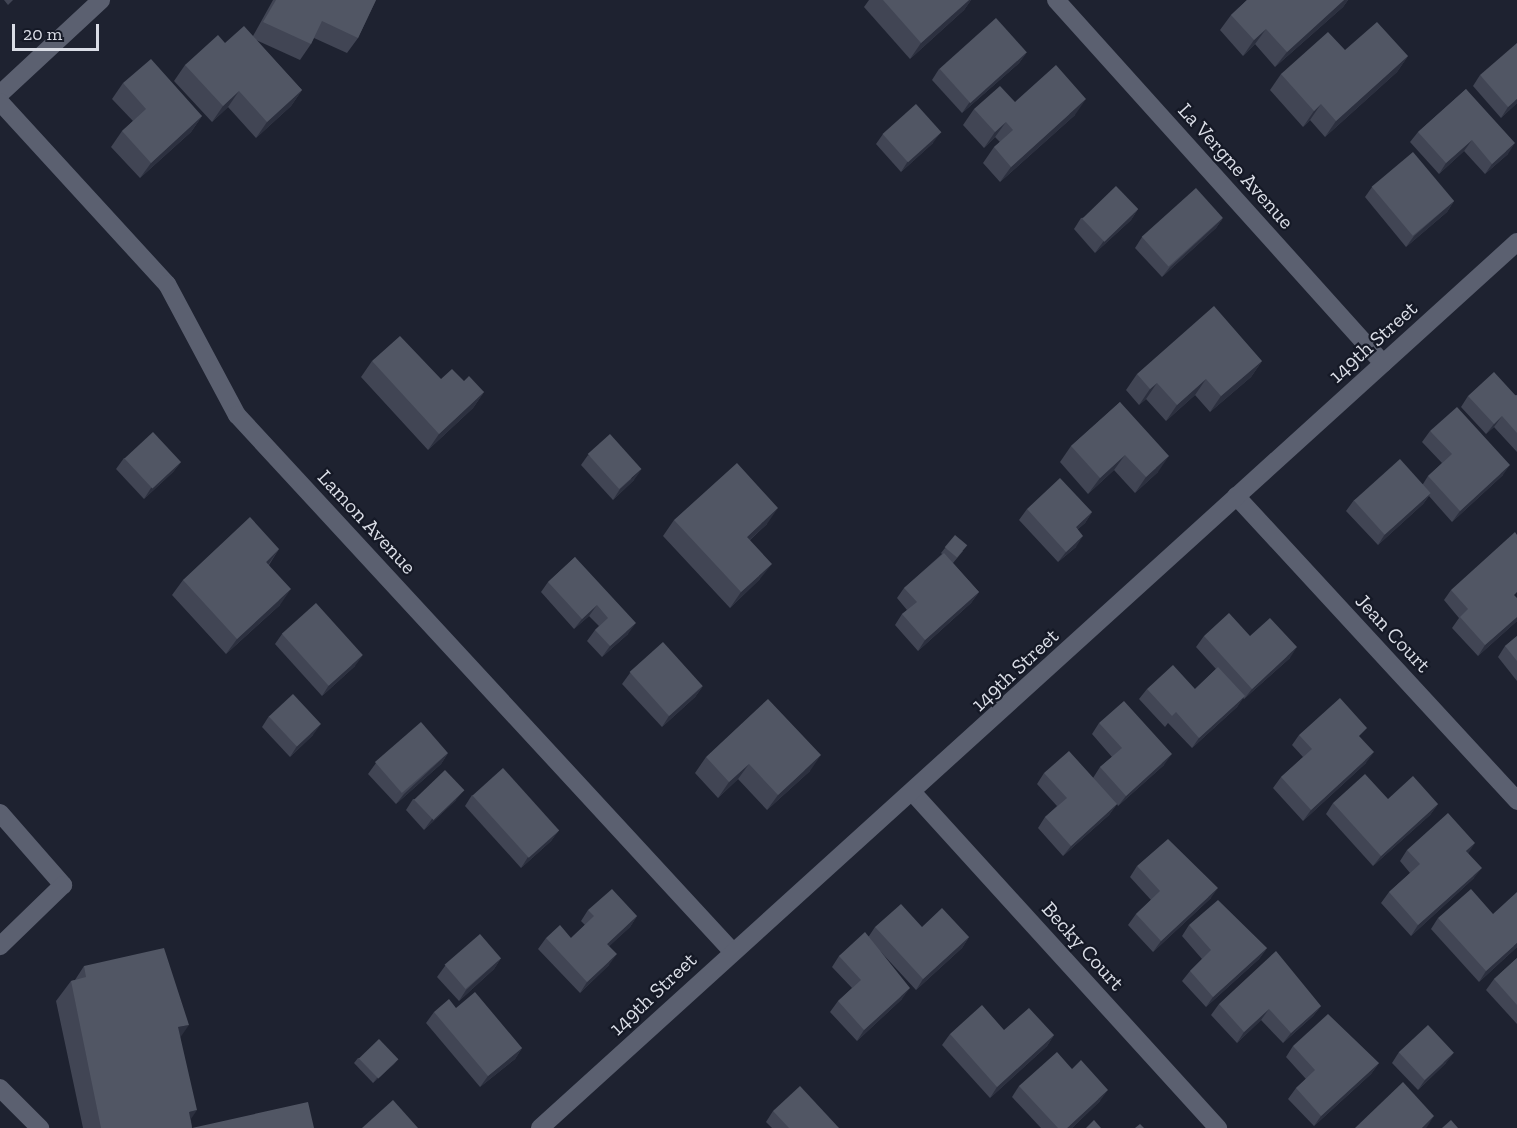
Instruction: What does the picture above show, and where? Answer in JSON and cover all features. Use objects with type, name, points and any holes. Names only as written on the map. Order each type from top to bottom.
[{"type":"street","points":[[0,94],[101,0]]},
{"type":"street","name":"La Vergne Avenue","points":[[1056,0],[1383,363]]},
{"type":"street","name":"Lamon Avenue","points":[[0,102],[167,284],[237,415],[732,951]]},
{"type":"street","name":"149th Street","points":[[540,1128],[732,951],[914,794],[1236,496],[1517,242]]},
{"type":"street","name":"Jean Court","points":[[1236,496],[1517,801]]},
{"type":"street","name":"Becky Court","points":[[914,794],[1218,1128]]},
{"type":"street","points":[[0,813],[63,885],[0,946]]},
{"type":"street","points":[[0,1088],[40,1128]]},
{"type":"building","points":[[276,0],[376,0],[358,38],[322,21],[311,44],[263,22]]},
{"type":"building","points":[[883,0],[969,0],[921,43]]},
{"type":"building","points":[[1247,0],[1344,0],[1287,52],[1266,29],[1254,40],[1231,15]]},
{"type":"building","points":[[996,18],[1027,52],[970,103],[940,69]]},
{"type":"building","points":[[1377,22],[1408,56],[1336,121],[1321,104],[1314,111],[1281,74],[1328,32],[1345,50]]},
{"type":"building","points":[[244,26],[302,90],[267,122],[239,91],[223,106],[185,65],[218,35],[225,43]]},
{"type":"building","points":[[1517,43],[1517,99],[1508,107],[1480,75]]},
{"type":"building","points":[[151,59],[202,116],[151,163],[122,131],[146,109],[123,83]]},
{"type":"building","points":[[1056,65],[1086,99],[1011,167],[994,147],[1013,130],[1006,122],[995,132],[974,109],[1000,86],[1015,102]]},
{"type":"building","points":[[1466,89],[1515,143],[1492,164],[1472,140],[1446,163],[1418,132]]},
{"type":"building","points":[[916,104],[941,132],[908,162],[883,134]]},
{"type":"building","points":[[1413,152],[1454,201],[1413,236],[1372,187]]},
{"type":"building","points":[[1116,186],[1138,209],[1104,242],[1082,219]]},
{"type":"building","points":[[1196,188],[1223,218],[1169,267],[1142,237]]},
{"type":"building","points":[[1214,306],[1262,361],[1221,396],[1206,379],[1177,405],[1157,383],[1150,389],[1137,374]]},
{"type":"building","points":[[400,336],[441,379],[452,369],[464,381],[469,376],[484,392],[439,434],[372,361]]},
{"type":"building","points":[[1494,372],[1517,395],[1517,433],[1502,416],[1494,424],[1468,396]]},
{"type":"building","points":[[1120,402],[1169,456],[1146,477],[1125,455],[1100,478],[1071,446]]},
{"type":"building","points":[[1457,407],[1510,465],[1460,511],[1428,476],[1452,454],[1430,431]]},
{"type":"building","points":[[153,432],[181,462],[152,489],[124,459]]},
{"type":"building","points":[[610,434],[641,469],[619,489],[588,454]]},
{"type":"building","points":[[1400,459],[1431,493],[1385,535],[1354,500]]},
{"type":"building","points":[[737,463],[778,508],[747,537],[772,564],[741,592],[674,520]]},
{"type":"building","points":[[1060,478],[1092,512],[1076,527],[1083,536],[1066,552],[1027,509]]},
{"type":"building","points":[[250,517],[279,549],[266,562],[291,589],[237,639],[183,580]]},
{"type":"building","points":[[1515,532],[1517,535],[1517,592],[1514,595],[1517,598],[1517,617],[1485,645],[1460,617],[1468,609],[1451,590]]},
{"type":"building","points":[[955,535],[967,545],[957,558],[945,547]]},
{"type":"building","points":[[944,553],[979,592],[925,640],[902,614],[917,602],[904,588]]},
{"type":"building","points":[[575,557],[636,623],[610,646],[595,630],[608,618],[597,605],[582,619],[548,582]]},
{"type":"building","points":[[316,603],[363,655],[329,686],[282,634]]},
{"type":"building","points":[[1229,613],[1250,636],[1270,618],[1297,647],[1252,689],[1204,636]]},
{"type":"building","points":[[1517,636],[1517,661],[1505,646]]},
{"type":"building","points":[[663,642],[702,686],[669,716],[630,672]]},
{"type":"building","points":[[1173,665],[1195,689],[1218,667],[1245,696],[1199,738],[1176,712],[1172,716],[1147,689]]},
{"type":"building","points":[[293,694],[321,724],[297,746],[269,717]]},
{"type":"building","points":[[1340,698],[1367,728],[1359,736],[1374,752],[1311,810],[1281,777],[1312,749],[1299,735]]},
{"type":"building","points":[[768,699],[821,755],[778,795],[749,764],[729,782],[706,757]]},
{"type":"building","points":[[1124,701],[1172,754],[1126,796],[1100,767],[1122,748],[1099,723]]},
{"type":"building","points":[[421,722],[448,753],[402,793],[375,762]]},
{"type":"building","points":[[1069,751],[1117,804],[1071,846],[1045,817],[1067,798],[1044,773]]},
{"type":"building","points":[[503,768],[559,830],[529,858],[473,795]]},
{"type":"building","points":[[445,770],[464,790],[434,820],[414,800]]},
{"type":"building","points":[[1365,774],[1388,799],[1413,776],[1438,804],[1381,856],[1333,803]]},
{"type":"building","points":[[1448,813],[1475,843],[1466,851],[1482,868],[1418,925],[1389,892],[1420,864],[1407,850]]},
{"type":"building","points":[[1168,839],[1218,888],[1161,941],[1136,914],[1160,891],[1137,866]]},
{"type":"building","points":[[612,889],[637,916],[607,944],[617,954],[587,982],[546,938],[560,925],[571,938],[594,916],[588,910]]},
{"type":"building","points":[[1471,889],[1493,914],[1517,892],[1517,943],[1486,971],[1438,918]]},
{"type":"building","points":[[1218,900],[1267,948],[1213,997],[1190,971],[1211,950],[1189,925]]},
{"type":"building","points":[[901,904],[922,927],[942,908],[969,937],[923,979],[875,927]]},
{"type":"building","points":[[865,932],[910,988],[864,1030],[838,1001],[861,980],[839,956]]},
{"type":"building","points":[[480,934],[501,958],[466,989],[445,965]]},
{"type":"building","points":[[164,948],[189,1025],[178,1027],[197,1110],[189,1112],[192,1128],[101,1128],[71,981],[86,977],[84,966]]},
{"type":"building","points":[[1276,951],[1321,1006],[1291,1033],[1269,1009],[1244,1032],[1219,1004]]},
{"type":"building","points":[[1517,958],[1517,1005],[1494,979]]},
{"type":"building","points":[[475,992],[522,1048],[488,1076],[434,1012],[449,999],[456,1008]]},
{"type":"building","points":[[982,1005],[1004,1030],[1029,1008],[1054,1035],[997,1087],[950,1034]]},
{"type":"building","points":[[1328,1014],[1379,1063],[1321,1116],[1296,1088],[1315,1070],[1293,1046]]},
{"type":"building","points":[[1428,1025],[1454,1053],[1425,1080],[1399,1052]]},
{"type":"building","points":[[379,1039],[398,1059],[378,1079],[359,1058]]},
{"type":"building","points":[[1057,1052],[1072,1069],[1081,1060],[1108,1090],[1067,1128],[1058,1128],[1019,1086]]},
{"type":"building","points":[[1403,1082],[1434,1116],[1422,1128],[1355,1128]]},
{"type":"building","points":[[800,1086],[839,1128],[789,1128],[773,1111]]},
{"type":"building","points":[[393,1100],[418,1128],[362,1128]]},
{"type":"building","points":[[308,1102],[314,1128],[192,1128]]},
{"type":"building","points":[[1094,1120],[1101,1128],[1086,1128]]},
{"type":"building","points":[[1451,1120],[1458,1128],[1442,1128]]}]
